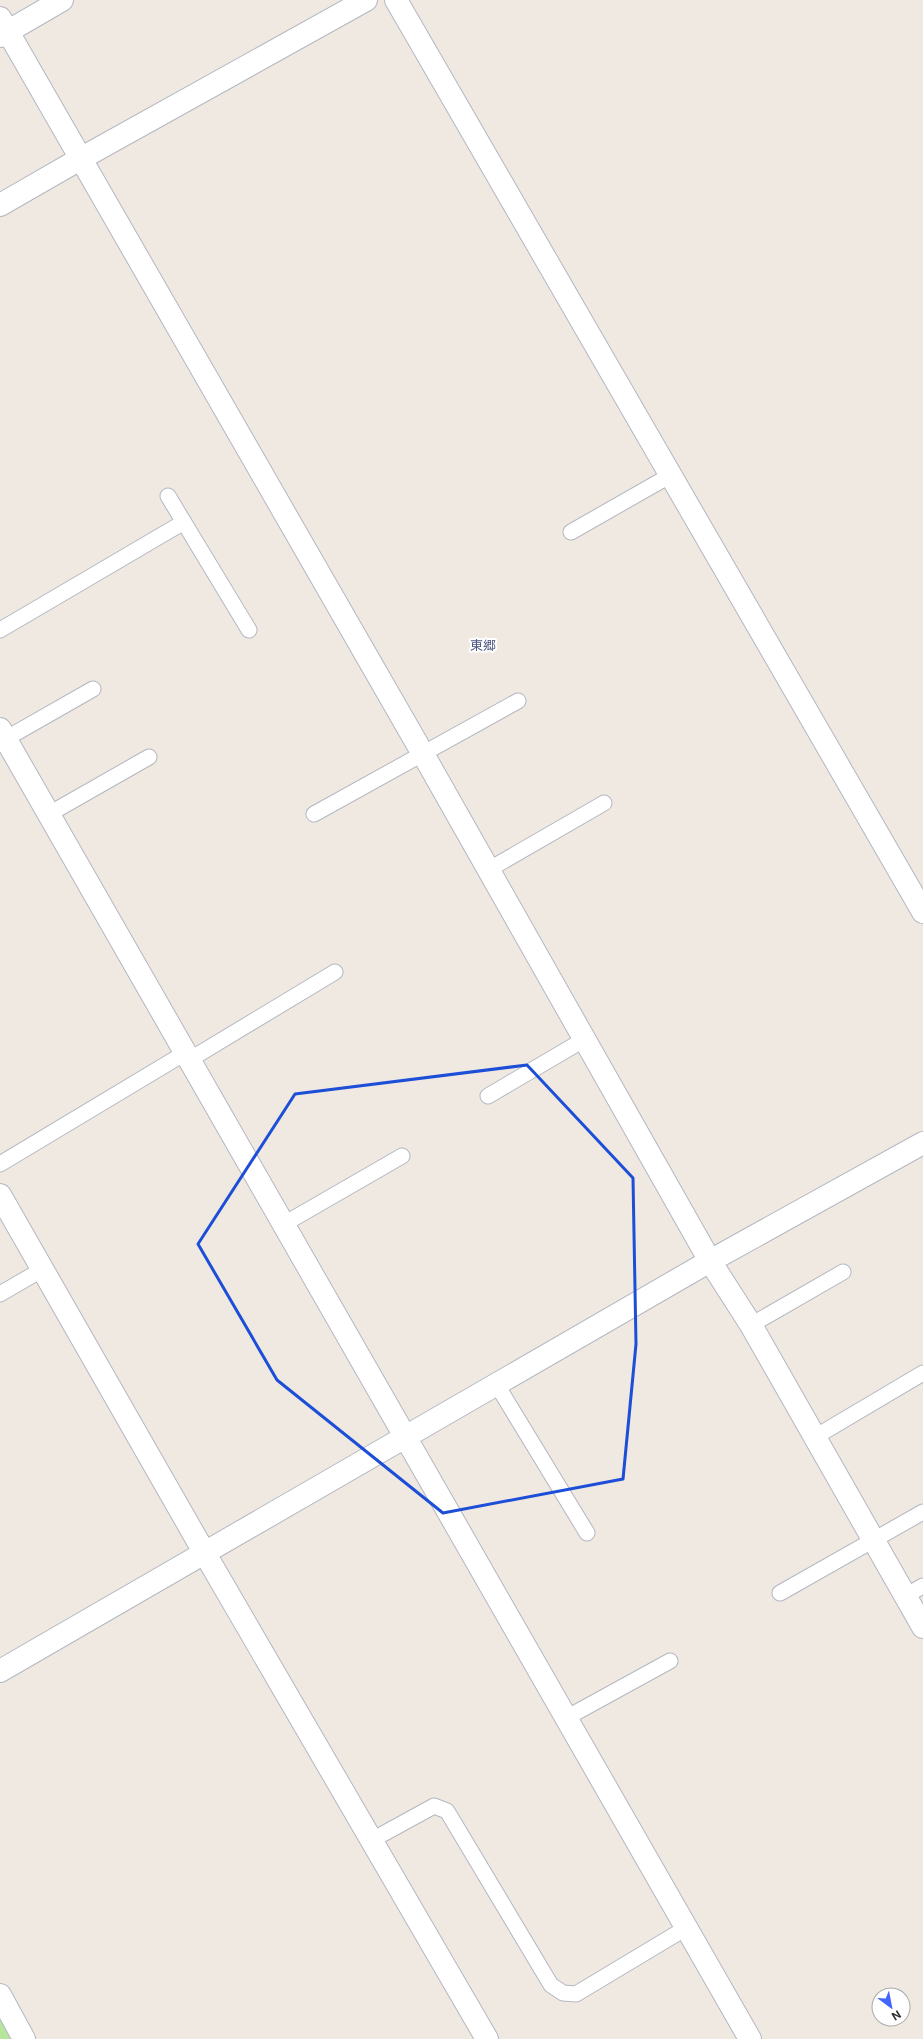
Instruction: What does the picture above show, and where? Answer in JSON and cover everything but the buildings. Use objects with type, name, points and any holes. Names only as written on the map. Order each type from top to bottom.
[{"type":"street","points":[[62,0],[3,29],[80,159],[423,754],[710,1261],[751,1324],[874,1541],[914,1591],[923,1627]]},
{"type":"street","points":[[0,205],[366,0]]},
{"type":"street","points":[[396,0],[923,912]]},
{"type":"street","points":[[2,737],[49,814],[750,2039]]},
{"type":"street","points":[[0,1671],[710,1261],[923,1143]]},
{"type":"street","points":[[0,1195],[204,1552],[487,2039]]},
{"type":"street","points":[[0,1995],[24,2039]]},
{"type":"lane","points":[[571,532],[671,475]]},
{"type":"lane","points":[[168,496],[249,630]]},
{"type":"lane","points":[[0,630],[184,522]]},
{"type":"lane","points":[[2,737],[93,689]]},
{"type":"lane","points":[[314,814],[518,701]]},
{"type":"lane","points":[[49,814],[149,757]]},
{"type":"lane","points":[[488,870],[604,803]]},
{"type":"lane","points":[[0,1164],[335,972]]},
{"type":"lane","points":[[488,1096],[585,1040]]},
{"type":"lane","points":[[284,1224],[402,1156]]},
{"type":"lane","points":[[0,1294],[43,1269]]},
{"type":"lane","points":[[751,1324],[843,1272]]},
{"type":"lane","points":[[815,1437],[923,1373]]},
{"type":"lane","points":[[497,1385],[587,1533]]},
{"type":"lane","points":[[780,1594],[923,1512]]},
{"type":"lane","points":[[566,1718],[670,1661]]},
{"type":"lane","points":[[372,1840],[434,1806],[447,1811],[551,1985],[563,1993],[576,1994],[686,1928]]},
{"type":"highlighted area","points":[[527,1065],[633,1178],[636,1344],[623,1479],[443,1513],[277,1380],[198,1244],[295,1094]]},
{"type":"green space","points":[[0,2005],[20,2039],[0,2039]]},
{"type":"district","name":"東郷","points":[[483,645]]}]
